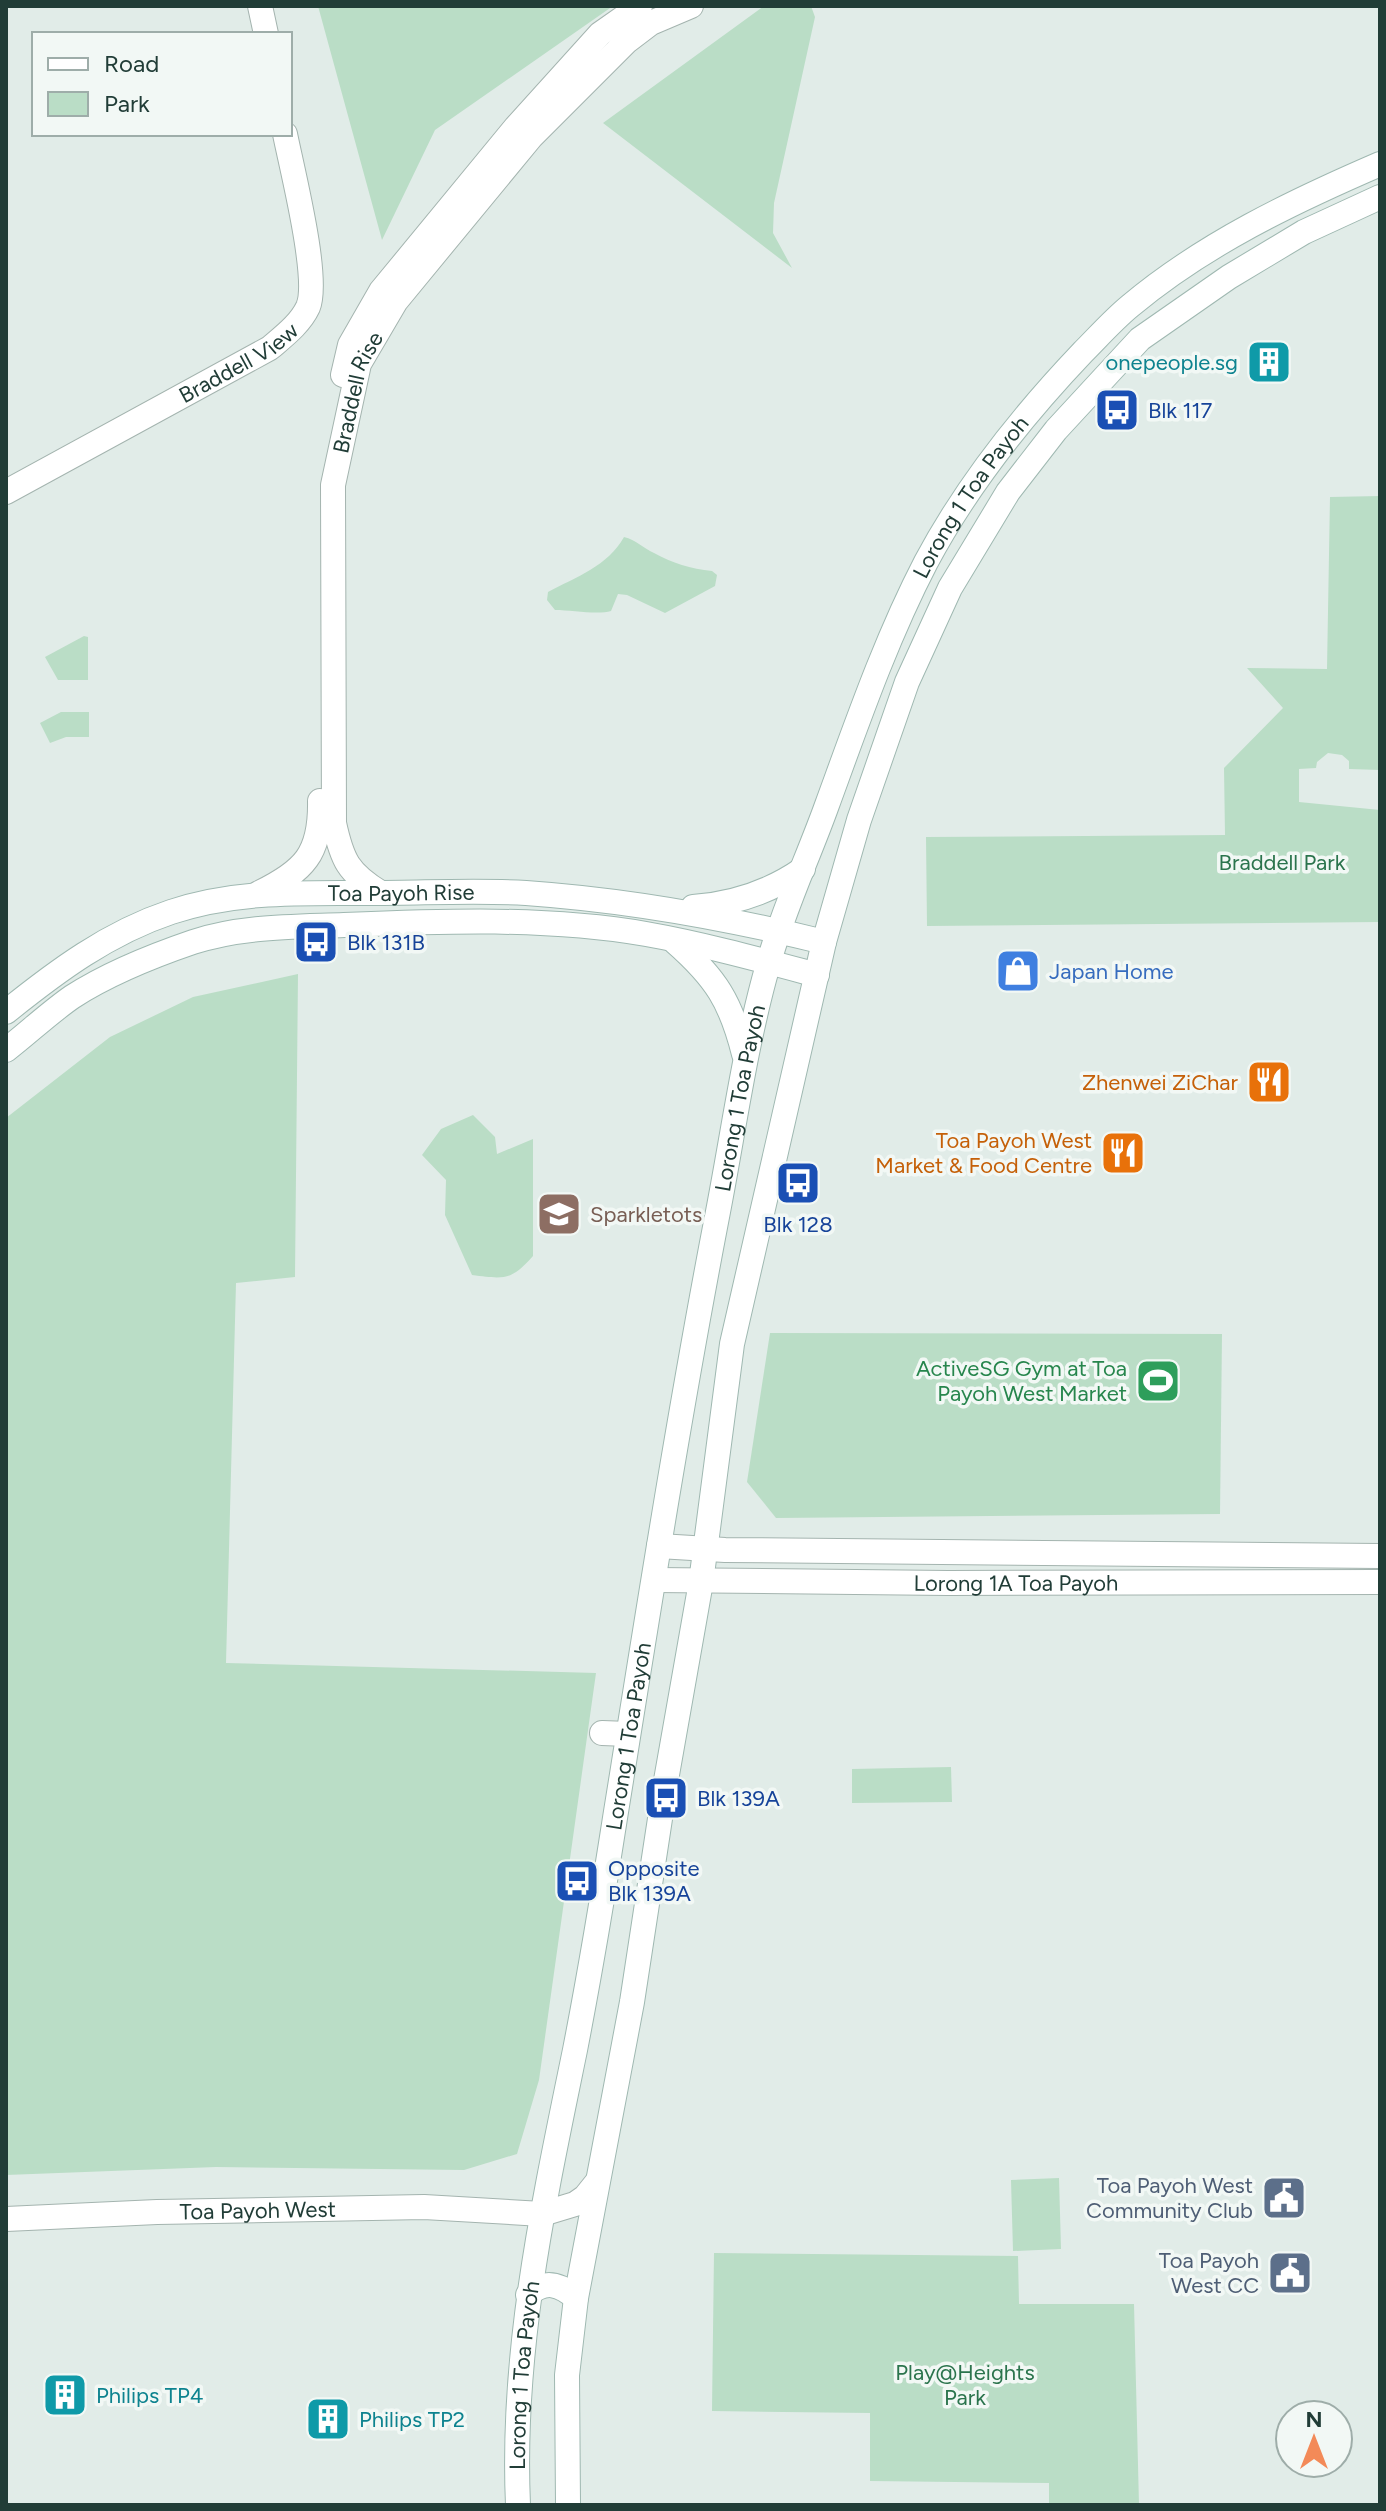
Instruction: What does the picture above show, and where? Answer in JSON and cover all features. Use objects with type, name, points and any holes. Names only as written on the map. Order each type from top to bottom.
[{"type":"main road","points":[[260,6],[266,32]]},
{"type":"main road","name":"Braddell Rise","points":[[381,893],[362,882],[349,869],[341,853],[334,823],[332,451],[350,345],[381,291],[516,127],[600,34],[640,6]]},
{"type":"main road","name":"Braddell Rise","points":[[259,893],[290,878],[300,868],[312,854],[321,823],[320,487],[359,364],[396,301],[531,137],[626,42],[651,23],[691,6]]},
{"type":"main road","name":"Braddell View","points":[[6,492],[270,348],[292,329],[307,309],[312,293],[311,268],[285,136]]},
{"type":"main road","name":"Lorong 1 Toa Payoh","points":[[518,2505],[519,2386],[528,2295],[595,1943],[693,1338],[745,1057],[779,931],[891,639],[926,563],[969,490],[1049,388],[1127,308],[1219,244],[1291,203],[1380,164]]},
{"type":"main road","name":"Lorong 1 Toa Payoh","points":[[568,2505],[567,2375],[576,2298],[632,2002],[665,1786],[701,1582],[732,1344],[824,942],[859,820],[907,682],[950,588],[1008,492],[1056,430],[1140,339],[1229,277],[1304,232],[1380,197]]},
{"type":"main road","points":[[1291,203],[1303,210],[1307,221],[1304,232]]},
{"type":"main road","points":[[663,910],[736,901],[779,885],[803,869]]},
{"type":"main road","name":"Toa Payoh Rise","points":[[6,1012],[51,975],[97,944],[168,913],[213,900],[259,893],[525,893],[663,910],[824,942]]},
{"type":"main road","name":"Toa Payoh Rise","points":[[6,1050],[73,997],[131,965],[197,941],[251,930],[432,921],[593,928],[673,940],[817,975]]},
{"type":"main road","points":[[673,940],[695,960],[724,995],[745,1057]]},
{"type":"main road","name":"Lorong 1A Toa Payoh","points":[[659,1546],[705,1550],[1380,1556]]},
{"type":"main road","name":"Lorong 1A Toa Payoh","points":[[654,1580],[1380,1582]]},
{"type":"main road","points":[[602,1733],[628,1734]]},
{"type":"main road","points":[[509,2210],[528,2202],[548,2181]]},
{"type":"main road","name":"Toa Payoh West","points":[[6,2219],[157,2212],[409,2207],[542,2214],[575,2204],[597,2182]]},
{"type":"main road","points":[[528,2295],[552,2284],[563,2287],[576,2298]]},
{"type":"green space","points":[[318,6],[613,6],[435,130],[382,240]]},
{"type":"green space","points":[[764,6],[811,6],[815,17],[774,203],[773,233],[792,268],[603,123]]},
{"type":"green space","name":"Braddell Park","points":[[1380,496],[1380,770],[1349,769],[1349,761],[1342,755],[1328,753],[1317,762],[1316,768],[1299,769],[1299,802],[1380,810],[1380,922],[927,926],[926,837],[1225,835],[1224,768],[1283,708],[1247,668],[1327,669],[1330,497]]},
{"type":"green space","points":[[624,537],[675,563],[712,571],[717,575],[715,586],[665,613],[627,595],[618,594],[611,611],[555,610],[547,600],[548,592],[600,563]]},
{"type":"green space","points":[[84,636],[88,637],[88,680],[58,680],[45,657]]},
{"type":"green space","points":[[61,712],[89,712],[89,737],[66,737],[50,743],[40,723]]},
{"type":"green space","points":[[298,974],[295,1277],[236,1283],[226,1663],[596,1673],[539,2080],[517,2154],[464,2170],[216,2167],[6,2175],[6,1118],[110,1037],[193,997]]},
{"type":"green space","points":[[473,1115],[495,1137],[497,1154],[533,1139],[533,1256],[519,1270],[506,1276],[472,1275],[445,1215],[446,1180],[422,1155],[441,1129]]},
{"type":"green space","points":[[770,1333],[1222,1334],[1220,1514],[776,1518],[747,1482]]},
{"type":"green space","points":[[951,1767],[952,1802],[852,1803],[852,1769]]},
{"type":"green space","points":[[1059,2178],[1061,2249],[1013,2251],[1011,2180]]},
{"type":"green space","name":"Play@Heights Park","points":[[714,2253],[1018,2256],[1019,2304],[1134,2304],[1139,2505],[1049,2505],[1049,2483],[870,2481],[870,2413],[712,2411]]},
{"type":"place","name":"onepeople.sg","points":[[1269,362]]},
{"type":"place","name":"Blk 117","points":[[1117,410]]},
{"type":"place","name":"Blk 131B","points":[[316,942]]},
{"type":"place","name":"Japan Home","points":[[1018,971]]},
{"type":"place","name":"Zhenwei ZiChar","points":[[1269,1082]]},
{"type":"place","name":"Toa Payoh West Market & Food Centre","points":[[1123,1153]]},
{"type":"place","name":"Blk 128","points":[[798,1183]]},
{"type":"place","name":"Sparkletots","points":[[559,1214]]},
{"type":"place","name":"ActiveSG Gym at Toa Payoh West Market","points":[[1158,1381]]},
{"type":"place","name":"Blk 139A","points":[[666,1798]]},
{"type":"place","name":"Opposite Blk 139A","points":[[577,1881]]},
{"type":"place","name":"Toa Payoh West Community Club","points":[[1284,2198]]},
{"type":"place","name":"Toa Payoh West CC","points":[[1290,2273]]},
{"type":"place","name":"Philips TP4","points":[[65,2395]]},
{"type":"place","name":"Philips TP2","points":[[328,2419]]}]
